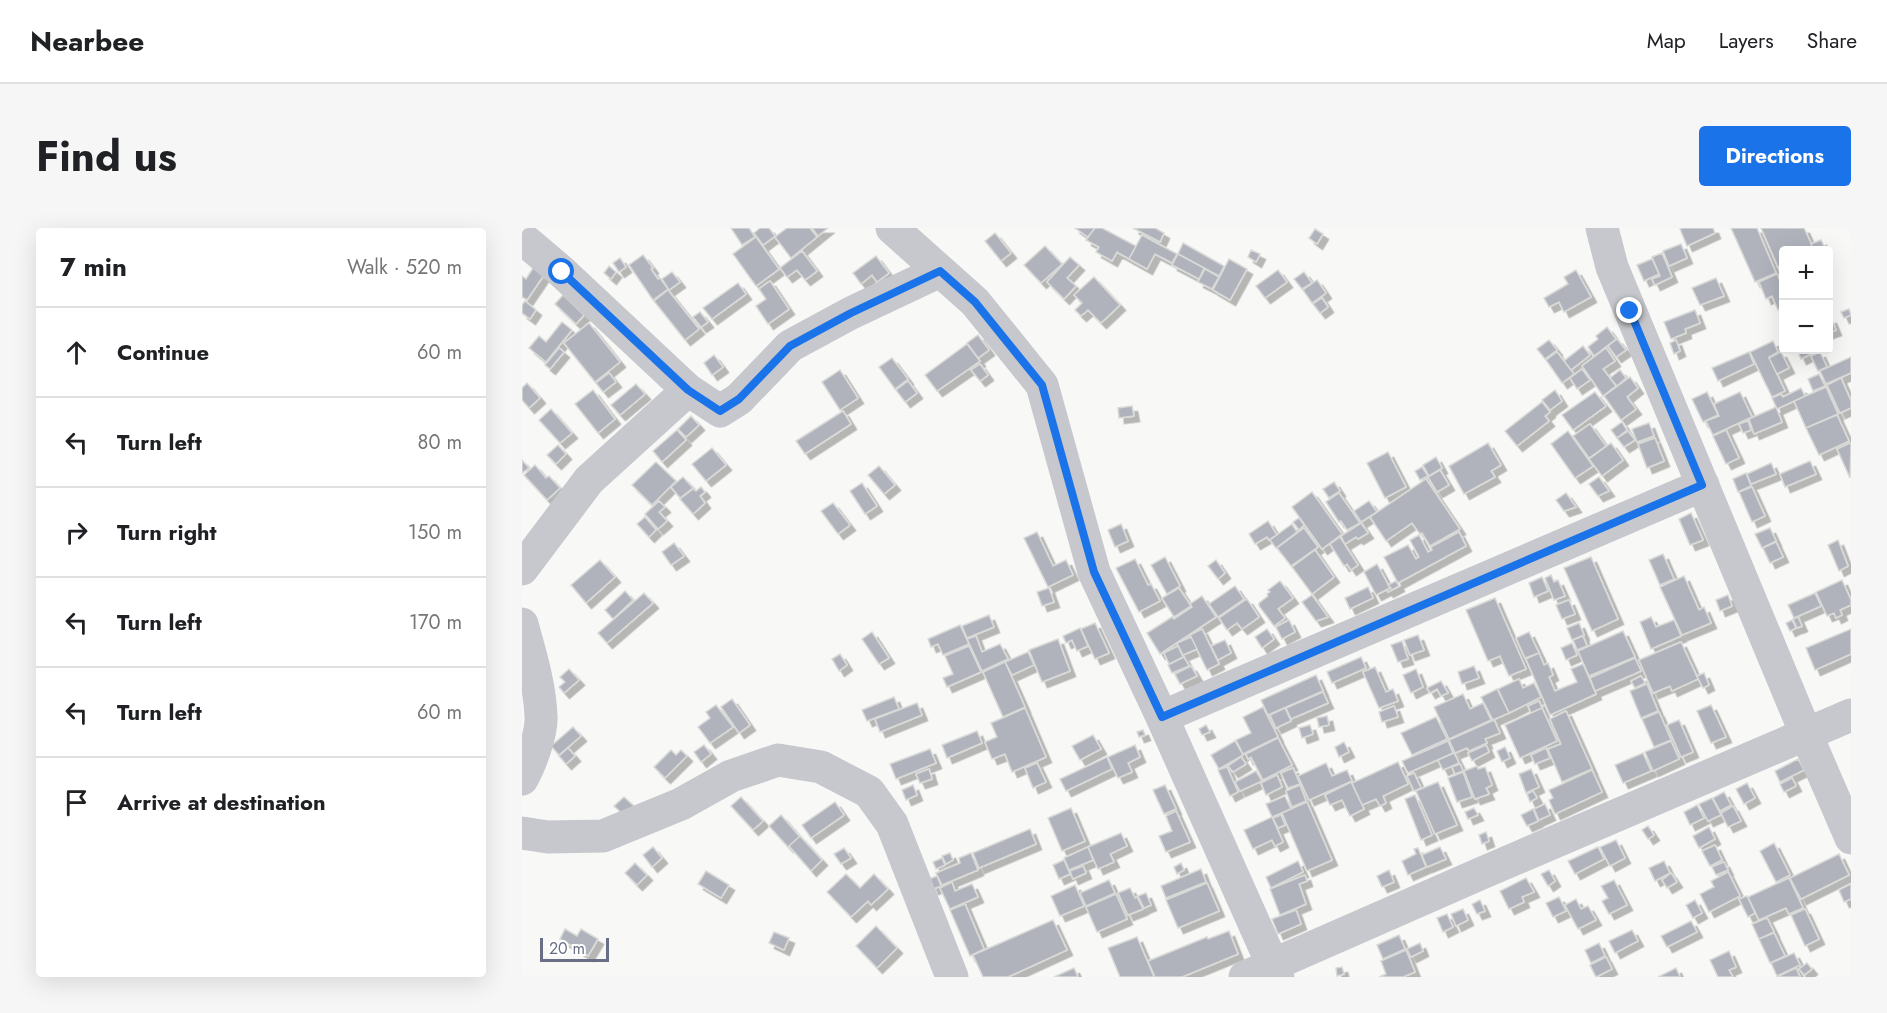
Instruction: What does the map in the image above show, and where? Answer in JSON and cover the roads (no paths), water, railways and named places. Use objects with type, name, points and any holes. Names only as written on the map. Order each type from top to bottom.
[{"type":"street","points":[[892,228],[975,302],[1042,385],[1094,572],[1162,717],[1265,973],[1851,715]]},
{"type":"street","points":[[1602,228],[1612,267],[1851,838]]},
{"type":"street","points":[[522,238],[562,272],[688,390],[720,411],[739,399],[790,346],[851,313],[940,271]]},
{"type":"street","points":[[522,569],[589,480],[688,390]]},
{"type":"street","points":[[1162,717],[1702,485]]},
{"type":"street","points":[[522,624],[536,674],[542,719],[531,764],[522,779]]},
{"type":"street","points":[[522,833],[548,837],[603,836],[681,804],[731,776],[778,760],[821,767],[869,792],[892,824],[952,977]]}]
